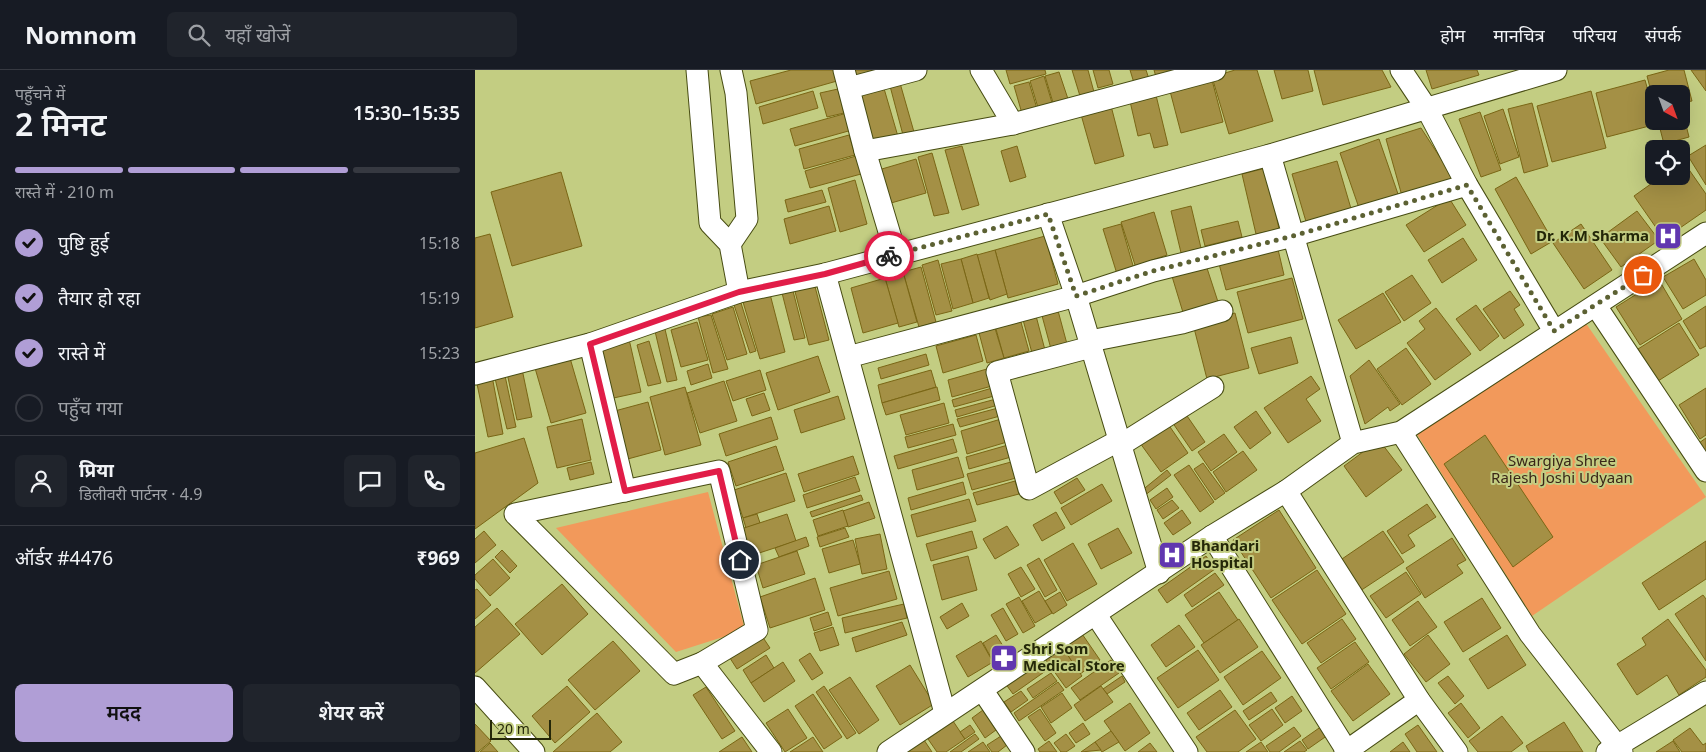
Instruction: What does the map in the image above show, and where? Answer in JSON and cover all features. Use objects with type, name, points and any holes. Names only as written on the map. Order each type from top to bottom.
[{"type":"street","points":[[697,70],[710,223],[729,244],[739,292]]},
{"type":"street","points":[[729,244],[747,219],[736,93],[731,70]]},
{"type":"street","points":[[896,254],[865,152],[847,79],[916,70]]},
{"type":"street","points":[[981,70],[1013,124]]},
{"type":"street","points":[[1401,70],[1427,109],[1467,185],[1554,331]]},
{"type":"street","points":[[475,374],[590,344],[739,292],[825,274],[1270,155],[1556,70]]},
{"type":"street","points":[[865,152],[1013,124],[1202,72]]},
{"type":"street","points":[[1270,155],[1353,443]]},
{"type":"street","points":[[848,356],[1076,296],[1153,271],[1293,236],[1467,185]]},
{"type":"street","points":[[1048,214],[1076,296],[1159,573]]},
{"type":"street","points":[[888,752],[945,713],[983,691],[1212,536],[1286,491],[1353,443],[1401,432],[1554,331],[1597,306],[1706,233]]},
{"type":"street","points":[[825,274],[945,713]]},
{"type":"street","points":[[1597,306],[1706,471]]},
{"type":"street","points":[[1213,387],[1119,444],[1029,489],[997,372],[1090,344],[1182,323],[1222,311]]},
{"type":"street","points":[[590,344],[625,491]]},
{"type":"street","points":[[1401,432],[1530,634],[1616,750],[1706,692]]},
{"type":"street","points":[[719,471],[757,630],[702,663],[674,674],[515,514],[625,491],[719,471]]},
{"type":"street","points":[[1286,491],[1419,700],[1457,752]]},
{"type":"street","points":[[1212,536],[1346,751],[1419,700]]},
{"type":"street","points":[[1096,615],[1187,752]]},
{"type":"street","points":[[702,663],[771,752]]},
{"type":"street","points":[[475,687],[534,752]]},
{"type":"street","points":[[983,691],[1024,752]]},
{"type":"green space","name":"Swargiya Shree Rajesh Joshi Udyaan","points":[[1585,322],[1706,497],[1532,616],[1416,433]]},
{"type":"green space","points":[[708,492],[745,630],[676,652],[556,528]]},
{"type":"building","points":[[791,70],[834,70],[837,81],[756,104],[750,81]]},
{"type":"building","points":[[849,70],[876,70],[851,77]]},
{"type":"building","points":[[1006,70],[1045,70],[1046,74],[1010,84]]},
{"type":"building","points":[[1072,70],[1088,70],[1094,92],[1080,96]]},
{"type":"building","points":[[1093,70],[1109,70],[1113,84],[1098,88]]},
{"type":"building","points":[[1130,70],[1146,70],[1149,79],[1134,83]]},
{"type":"building","points":[[1154,70],[1169,70],[1170,72],[1156,77]]},
{"type":"building","points":[[1235,70],[1257,70],[1273,121],[1229,134],[1212,77]]},
{"type":"building","points":[[1274,70],[1308,70],[1313,91],[1282,99]]},
{"type":"building","points":[[1314,70],[1382,70],[1391,87],[1323,105]]},
{"type":"building","points":[[1426,70],[1477,70],[1479,75],[1432,89]]},
{"type":"building","points":[[1669,70],[1684,70],[1688,85],[1649,85],[1647,76]]},
{"type":"building","points":[[1691,70],[1706,70],[1706,91]]},
{"type":"building","points":[[1059,72],[1069,102],[1054,106],[1045,76]]},
{"type":"building","points":[[1044,76],[1053,106],[1039,111],[1030,81]]},
{"type":"building","points":[[1212,80],[1223,122],[1181,133],[1170,91]]},
{"type":"building","points":[[1645,80],[1645,127],[1607,137],[1596,93]]},
{"type":"building","points":[[1029,82],[1038,112],[1023,117],[1014,86]]},
{"type":"building","points":[[900,83],[914,132],[903,135],[890,86]]},
{"type":"building","points":[[883,85],[899,140],[873,147],[858,92]]},
{"type":"building","points":[[838,89],[844,113],[827,117],[820,93]]},
{"type":"building","points":[[813,91],[818,108],[763,124],[759,107]]},
{"type":"building","points":[[1155,91],[1168,145],[1154,148],[1150,133],[1138,136],[1129,97]]},
{"type":"building","points":[[1591,91],[1606,148],[1552,162],[1537,106]]},
{"type":"building","points":[[1110,102],[1124,156],[1095,164],[1080,111]]},
{"type":"building","points":[[1532,103],[1548,166],[1524,173],[1508,109]]},
{"type":"building","points":[[1503,109],[1519,157],[1500,164],[1484,116]]},
{"type":"building","points":[[1480,112],[1501,170],[1481,177],[1459,119]]},
{"type":"building","points":[[847,113],[852,130],[795,146],[790,129]]},
{"type":"building","points":[[1421,128],[1454,179],[1402,196],[1386,139]]},
{"type":"building","points":[[1660,130],[1687,130],[1689,137],[1678,140],[1663,140]]},
{"type":"building","points":[[849,135],[855,155],[804,169],[799,149]]},
{"type":"building","points":[[1379,139],[1398,194],[1359,208],[1340,153]]},
{"type":"building","points":[[1706,145],[1706,185],[1690,159],[1690,155]]},
{"type":"building","points":[[962,146],[979,205],[962,210],[945,150]]},
{"type":"building","points":[[1017,146],[1026,177],[1010,182],[1001,151]]},
{"type":"building","points":[[932,153],[949,213],[934,216],[918,157]]},
{"type":"building","points":[[856,156],[861,174],[810,188],[805,171]]},
{"type":"building","points":[[916,159],[926,193],[884,205],[875,171]]},
{"type":"building","points":[[1337,161],[1352,212],[1307,225],[1292,174]]},
{"type":"building","points":[[1266,168],[1279,229],[1256,234],[1242,174]]},
{"type":"building","points":[[1690,171],[1706,194],[1706,210],[1664,239],[1634,196],[1649,185],[1690,185]]},
{"type":"building","points":[[561,172],[582,246],[512,266],[491,192]]},
{"type":"building","points":[[1516,177],[1553,241],[1531,254],[1495,189]]},
{"type":"building","points":[[855,180],[867,224],[840,232],[828,188]]},
{"type":"building","points":[[822,190],[826,202],[788,212],[785,200]]},
{"type":"building","points":[[1449,198],[1466,225],[1424,252],[1406,225]]},
{"type":"building","points":[[829,206],[836,231],[790,244],[784,219]]},
{"type":"building","points":[[1191,206],[1201,248],[1189,251],[1191,259],[1183,261],[1171,211]]},
{"type":"building","points":[[1637,211],[1659,240],[1621,267],[1600,238]]},
{"type":"building","points":[[1154,212],[1167,255],[1143,263],[1145,269],[1137,271],[1121,222]]},
{"type":"building","points":[[1238,221],[1242,237],[1205,246],[1201,230]]},
{"type":"building","points":[[1121,224],[1134,269],[1117,274],[1103,229]]},
{"type":"building","points":[[1581,224],[1612,270],[1584,289],[1553,243]]},
{"type":"building","points":[[490,234],[513,317],[475,328],[475,238]]},
{"type":"building","points":[[1045,236],[1058,284],[1008,298],[995,250]]},
{"type":"building","points":[[1463,238],[1477,260],[1442,283],[1428,260]]},
{"type":"building","points":[[1277,245],[1284,275],[1226,290],[1218,260]]},
{"type":"building","points":[[995,250],[1007,294],[990,300],[977,255]]},
{"type":"building","points":[[977,254],[989,298],[973,303],[961,259]]},
{"type":"building","points":[[961,259],[973,303],[953,309],[941,264]]},
{"type":"building","points":[[1694,259],[1706,280],[1706,295],[1683,309],[1663,277]]},
{"type":"building","points":[[938,260],[952,311],[936,315],[922,265]]},
{"type":"building","points":[[1205,262],[1220,308],[1185,319],[1171,273]]},
{"type":"building","points":[[921,267],[936,322],[919,327],[903,272]]},
{"type":"building","points":[[903,272],[917,322],[899,327],[885,278]]},
{"type":"building","points":[[1412,275],[1431,303],[1404,321],[1385,292]]},
{"type":"building","points":[[885,278],[898,323],[863,333],[851,288]]},
{"type":"building","points":[[1292,278],[1303,319],[1248,333],[1237,292]]},
{"type":"building","points":[[813,279],[829,340],[809,345],[793,284]]},
{"type":"building","points":[[1659,280],[1682,319],[1640,345],[1616,307]]},
{"type":"building","points":[[793,291],[805,338],[794,340],[782,293]]},
{"type":"building","points":[[1510,291],[1520,305],[1514,309],[1524,325],[1504,339],[1483,309]]},
{"type":"building","points":[[1383,293],[1401,322],[1356,349],[1338,320]]},
{"type":"building","points":[[770,294],[785,352],[760,359],[743,302]]},
{"type":"building","points":[[741,303],[756,351],[750,353],[734,305]]},
{"type":"building","points":[[1476,305],[1499,336],[1480,351],[1456,319]]},
{"type":"building","points":[[1706,306],[1706,346],[1700,349],[1683,321]]},
{"type":"building","points":[[733,307],[747,354],[727,360],[712,314]]},
{"type":"building","points":[[1057,307],[1067,344],[1051,349],[1041,312]]},
{"type":"building","points":[[1436,308],[1471,354],[1435,380],[1407,343],[1425,329],[1419,321]]},
{"type":"building","points":[[1035,312],[1045,350],[1032,353],[1022,316]]},
{"type":"building","points":[[1235,313],[1249,368],[1207,379],[1193,324]]},
{"type":"building","points":[[711,315],[728,369],[713,373],[698,317]]},
{"type":"building","points":[[1019,315],[1029,351],[1004,358],[994,322]]},
{"type":"building","points":[[697,322],[708,360],[681,367],[671,330]]},
{"type":"building","points":[[1679,323],[1699,355],[1658,381],[1638,349]]},
{"type":"building","points":[[664,325],[677,380],[667,382],[654,327]]},
{"type":"building","points":[[994,325],[1004,358],[987,363],[978,329]]},
{"type":"building","points":[[976,335],[983,361],[943,373],[936,346]]},
{"type":"building","points":[[1291,337],[1298,363],[1259,374],[1251,348]]},
{"type":"building","points":[[629,339],[641,392],[609,399],[596,347]]},
{"type":"building","points":[[649,341],[661,383],[648,386],[637,345]]},
{"type":"building","points":[[1406,348],[1431,384],[1402,405],[1377,369]]},
{"type":"building","points":[[926,354],[929,365],[881,379],[878,368]]},
{"type":"building","points":[[818,356],[830,392],[778,410],[766,373]]},
{"type":"building","points":[[570,358],[586,413],[551,423],[535,368]]},
{"type":"building","points":[[1369,360],[1400,404],[1390,411],[1388,407],[1365,424],[1350,376]]},
{"type":"building","points":[[708,364],[712,378],[691,385],[687,371]]},
{"type":"building","points":[[522,369],[532,417],[517,420],[507,373]]},
{"type":"building","points":[[987,369],[992,386],[952,397],[948,380]]},
{"type":"building","points":[[760,370],[766,390],[733,401],[726,381]]},
{"type":"building","points":[[931,370],[936,387],[882,403],[878,385]]},
{"type":"building","points":[[504,371],[516,427],[507,429],[494,374]]},
{"type":"building","points":[[492,376],[503,434],[488,437],[476,379]]},
{"type":"building","points":[[1311,376],[1320,389],[1306,399],[1321,421],[1288,443],[1264,408]]},
{"type":"building","points":[[724,381],[737,421],[700,433],[687,393]]},
{"type":"building","points":[[685,387],[701,445],[665,455],[650,397]]},
{"type":"building","points":[[937,387],[940,400],[886,415],[882,403]]},
{"type":"building","points":[[992,388],[994,396],[954,407],[952,400]]},
{"type":"building","points":[[1706,388],[1706,435],[1700,439],[1679,405]]},
{"type":"building","points":[[764,393],[770,410],[752,416],[746,399]]},
{"type":"building","points":[[838,396],[845,419],[801,433],[794,410]]},
{"type":"building","points":[[996,399],[998,405],[957,417],[955,410]]},
{"type":"building","points":[[648,402],[661,450],[624,460],[611,412]]},
{"type":"building","points":[[944,403],[949,423],[906,435],[900,415]]},
{"type":"building","points":[[998,408],[1000,416],[960,427],[957,419]]},
{"type":"building","points":[[1183,410],[1205,442],[1192,451],[1170,419]]},
{"type":"building","points":[[1256,411],[1271,433],[1250,449],[1234,427]]},
{"type":"building","points":[[771,417],[778,439],[726,456],[719,434]]},
{"type":"building","points":[[582,419],[591,460],[557,468],[547,427]]},
{"type":"building","points":[[1001,419],[1007,442],[967,454],[961,431]]},
{"type":"building","points":[[953,424],[956,435],[908,448],[905,437]]},
{"type":"building","points":[[1168,424],[1188,453],[1161,472],[1140,443]]},
{"type":"building","points":[[1224,434],[1237,452],[1211,471],[1198,452]]},
{"type":"building","points":[[1485,435],[1553,537],[1513,567],[1444,464]]},
{"type":"building","points":[[524,438],[538,483],[475,529],[475,453]]},
{"type":"building","points":[[1706,438],[1706,453],[1699,443]]},
{"type":"building","points":[[953,439],[957,452],[898,469],[894,456]]},
{"type":"building","points":[[1379,440],[1402,470],[1366,497],[1344,466]]},
{"type":"building","points":[[1008,445],[1011,457],[969,469],[966,457]]},
{"type":"building","points":[[776,446],[784,470],[736,486],[728,462]]},
{"type":"building","points":[[1243,451],[1257,470],[1226,492],[1213,472]]},
{"type":"building","points":[[853,456],[859,474],[804,492],[798,474]]},
{"type":"building","points":[[958,457],[964,477],[917,490],[912,470]]},
{"type":"building","points":[[591,462],[594,474],[570,480],[567,468]]},
{"type":"building","points":[[1011,462],[1016,478],[972,490],[967,474]]},
{"type":"building","points":[[1203,463],[1225,493],[1215,500],[1194,469]]},
{"type":"building","points":[[1189,465],[1214,502],[1200,512],[1174,475]]},
{"type":"building","points":[[1167,470],[1171,475],[1144,496],[1140,492]]},
{"type":"building","points":[[786,473],[795,501],[743,518],[734,490]]},
{"type":"building","points":[[855,477],[860,491],[807,508],[803,495]]},
{"type":"building","points":[[1077,478],[1085,490],[1061,504],[1054,492]]},
{"type":"building","points":[[1015,481],[1019,494],[977,505],[973,493]]},
{"type":"building","points":[[963,482],[966,494],[911,510],[908,498]]},
{"type":"building","points":[[1102,484],[1112,501],[1071,525],[1061,508]]},
{"type":"building","points":[[1167,488],[1173,497],[1156,509],[1150,500]]},
{"type":"building","points":[[861,495],[863,500],[812,517],[810,512]]},
{"type":"building","points":[[969,499],[976,521],[917,537],[911,515]]},
{"type":"building","points":[[1172,500],[1179,508],[1163,519],[1157,510]]},
{"type":"building","points":[[869,502],[875,518],[848,527],[843,511]]},
{"type":"building","points":[[1427,504],[1436,517],[1408,535],[1415,546],[1402,554],[1387,531]]},
{"type":"building","points":[[843,510],[848,526],[818,536],[813,520]]},
{"type":"building","points":[[1182,510],[1191,523],[1173,535],[1164,523]]},
{"type":"building","points":[[1279,510],[1316,568],[1271,598],[1233,540]]},
{"type":"building","points":[[1056,512],[1065,528],[1042,541],[1033,525]]},
{"type":"building","points":[[757,514],[760,523],[746,528],[743,518]]},
{"type":"building","points":[[787,514],[796,541],[750,556],[741,529]]},
{"type":"building","points":[[1007,526],[1019,545],[995,559],[983,539]]},
{"type":"building","points":[[845,528],[849,537],[820,547],[817,537]]},
{"type":"building","points":[[1118,528],[1132,553],[1101,569],[1088,544]]},
{"type":"building","points":[[484,531],[496,545],[475,563],[475,539]]},
{"type":"building","points":[[972,531],[977,548],[931,561],[926,544]]},
{"type":"building","points":[[1383,531],[1404,562],[1360,591],[1339,561]]},
{"type":"building","points":[[880,534],[887,569],[862,574],[855,539]]},
{"type":"building","points":[[806,537],[809,546],[779,557],[775,548]]},
{"type":"building","points":[[1452,538],[1466,560],[1457,565],[1463,573],[1425,598],[1406,568]]},
{"type":"building","points":[[853,540],[860,564],[829,573],[822,549]]},
{"type":"building","points":[[1706,541],[1706,579],[1659,610],[1642,583]]},
{"type":"building","points":[[1073,543],[1097,584],[1067,601],[1044,560]]},
{"type":"building","points":[[502,550],[517,566],[510,573],[495,557]]},
{"type":"building","points":[[797,551],[805,574],[763,588],[756,565]]},
{"type":"building","points":[[968,556],[977,590],[942,600],[933,565]]},
{"type":"building","points":[[1206,556],[1215,569],[1167,603],[1158,590]]},
{"type":"building","points":[[1039,558],[1057,590],[1045,597],[1027,565]]},
{"type":"building","points":[[493,559],[510,578],[490,596],[475,579],[475,575]]},
{"type":"building","points":[[1021,567],[1035,589],[1021,597],[1008,574]]},
{"type":"building","points":[[1317,570],[1346,614],[1302,644],[1272,600]]},
{"type":"building","points":[[889,571],[897,599],[838,616],[830,588]]},
{"type":"building","points":[[1406,572],[1421,594],[1386,618],[1370,596]]},
{"type":"building","points":[[1215,573],[1224,585],[1192,607],[1184,595]]},
{"type":"building","points":[[815,578],[825,610],[770,628],[760,597]]},
{"type":"building","points":[[562,584],[588,614],[542,655],[515,624]]},
{"type":"building","points":[[477,589],[491,605],[475,619],[475,590]]},
{"type":"building","points":[[1039,591],[1052,613],[1035,623],[1022,601]]},
{"type":"building","points":[[1060,592],[1067,605],[1053,614],[1045,601]]},
{"type":"building","points":[[1219,592],[1238,620],[1204,643],[1185,615]]},
{"type":"building","points":[[1703,595],[1706,599],[1706,661],[1675,614]]},
{"type":"building","points":[[1019,597],[1035,626],[1023,633],[1006,604]]},
{"type":"building","points":[[1482,598],[1501,628],[1463,652],[1444,622]]},
{"type":"building","points":[[1418,601],[1437,627],[1410,646],[1392,620]]},
{"type":"building","points":[[962,603],[969,616],[947,629],[940,617]]},
{"type":"building","points":[[904,604],[907,618],[845,633],[842,618]]},
{"type":"building","points":[[497,608],[520,634],[475,673],[475,627]]},
{"type":"building","points":[[1003,608],[1018,634],[1006,641],[991,615]]},
{"type":"building","points":[[828,612],[832,625],[814,631],[810,618]]},
{"type":"building","points":[[1239,619],[1258,647],[1220,673],[1201,645]]},
{"type":"building","points":[[1342,619],[1356,639],[1321,663],[1307,643]]},
{"type":"building","points":[[1668,619],[1706,670],[1706,677],[1679,695],[1667,675],[1637,695],[1617,664],[1646,645],[1642,638]]},
{"type":"building","points":[[902,622],[907,635],[856,652],[852,638]]},
{"type":"building","points":[[1179,625],[1195,647],[1166,667],[1151,645]]},
{"type":"building","points":[[833,627],[839,645],[820,651],[814,633]]},
{"type":"building","points":[[1080,631],[1100,660],[1080,674],[1060,644]]},
{"type":"building","points":[[760,633],[770,648],[737,669],[728,655]]},
{"type":"building","points":[[996,635],[1014,663],[999,672],[983,643]]},
{"type":"building","points":[[1428,635],[1450,664],[1426,682],[1404,654]]},
{"type":"building","points":[[1507,635],[1526,665],[1488,689],[1469,659]]},
{"type":"building","points":[[613,641],[640,671],[595,710],[568,680]]},
{"type":"building","points":[[981,641],[993,662],[968,677],[956,656]]},
{"type":"building","points":[[1355,642],[1369,662],[1331,689],[1317,668]]},
{"type":"building","points":[[1060,644],[1082,676],[1066,688],[1043,656]]},
{"type":"building","points":[[1198,650],[1219,680],[1178,708],[1157,678]]},
{"type":"building","points":[[1262,651],[1281,678],[1243,705],[1224,677]]},
{"type":"building","points":[[810,653],[823,673],[812,680],[799,660]]},
{"type":"building","points":[[766,655],[774,668],[751,683],[743,670]]},
{"type":"building","points":[[1040,659],[1047,670],[1013,694],[1005,683]]},
{"type":"building","points":[[1111,660],[1119,673],[1080,700],[1071,688]]},
{"type":"building","points":[[783,662],[795,681],[764,702],[751,683]]},
{"type":"building","points":[[1368,664],[1390,694],[1353,721],[1331,691]]},
{"type":"building","points":[[910,665],[934,704],[900,725],[876,686]]},
{"type":"building","points":[[1051,673],[1057,681],[1033,698],[1027,689]]},
{"type":"building","points":[[1122,676],[1125,682],[1107,694],[1103,689]]},
{"type":"building","points":[[1448,676],[1464,696],[1455,704],[1438,683]]},
{"type":"building","points":[[850,677],[879,720],[859,734],[829,690]]},
{"type":"building","points":[[1058,682],[1064,690],[1019,721],[1014,713]]},
{"type":"building","points":[[567,686],[590,712],[555,743],[532,716]]},
{"type":"building","points":[[824,686],[856,733],[847,739],[816,692]]},
{"type":"building","points":[[1101,686],[1113,702],[1085,721],[1074,705]]},
{"type":"building","points":[[706,687],[735,731],[722,739],[693,695]]},
{"type":"building","points":[[1220,690],[1232,707],[1199,730],[1187,713]]},
{"type":"building","points":[[1021,691],[1028,700],[1011,712],[1004,702]]},
{"type":"building","points":[[1271,692],[1277,701],[1249,720],[1243,711]]},
{"type":"building","points":[[1062,693],[1072,708],[1051,723],[1041,707]]},
{"type":"building","points":[[813,694],[842,737],[824,749],[795,706]]},
{"type":"building","points":[[1292,696],[1302,711],[1285,723],[1275,708]]},
{"type":"building","points":[[1130,703],[1150,733],[1125,751],[1104,721]]},
{"type":"building","points":[[1461,703],[1480,728],[1468,738],[1448,713]]},
{"type":"building","points":[[788,709],[807,738],[785,752],[766,723]]},
{"type":"building","points":[[1040,709],[1056,733],[1045,741],[1028,717]]},
{"type":"building","points":[[1272,709],[1283,725],[1261,741],[1249,725]]},
{"type":"building","points":[[983,710],[996,730],[985,738],[972,718]]},
{"type":"building","points":[[1235,710],[1256,739],[1238,752],[1207,752],[1196,737]]},
{"type":"building","points":[[597,713],[622,742],[610,752],[553,752]]},
{"type":"building","points":[[1502,716],[1523,743],[1511,752],[1478,752],[1469,741]]},
{"type":"building","points":[[953,721],[965,739],[946,752],[937,752],[928,739]]},
{"type":"building","points":[[1564,722],[1583,752],[1529,752],[1526,746]]},
{"type":"building","points":[[1083,723],[1090,734],[1076,743],[1069,733]]},
{"type":"building","points":[[475,724],[491,741],[478,752],[475,752]]},
{"type":"building","points":[[970,725],[975,732],[965,739],[960,732]]},
{"type":"building","points":[[1418,725],[1437,752],[1417,752],[1405,734]]},
{"type":"building","points":[[1322,726],[1328,735],[1308,749],[1302,740]]},
{"type":"building","points":[[1294,727],[1301,736],[1279,752],[1270,752],[1266,746]]},
{"type":"building","points":[[1690,728],[1703,745],[1706,743],[1706,752],[1682,752],[1673,740]]},
{"type":"building","points":[[1111,731],[1119,742],[1102,752],[1095,742]]},
{"type":"building","points":[[975,734],[979,739],[961,752],[950,752]]},
{"type":"building","points":[[1066,734],[1075,746],[1066,752],[1061,752],[1054,743]]},
{"type":"building","points":[[1001,736],[1007,745],[998,752],[992,752],[987,745]]},
{"type":"building","points":[[742,737],[752,752],[719,752]]},
{"type":"building","points":[[813,737],[823,752],[790,752],[807,741]]},
{"type":"building","points":[[924,740],[932,752],[906,752]]},
{"type":"building","points":[[1049,741],[1057,752],[1040,752],[1038,749]]},
{"type":"building","points":[[1300,741],[1307,750],[1304,752],[1284,752]]},
{"type":"building","points":[[1673,741],[1680,752],[1656,752]]},
{"type":"building","points":[[983,742],[990,752],[968,752]]},
{"type":"building","points":[[1095,742],[1101,750],[1081,752]]},
{"type":"building","points":[[1261,742],[1268,752],[1246,752]]},
{"type":"building","points":[[1403,742],[1410,752],[1390,752]]},
{"type":"building","points":[[490,743],[498,752],[480,752]]},
{"type":"building","points":[[1150,743],[1157,752],[1138,752]]},
{"type":"way so far","points":[[889,256],[1048,214],[1076,296],[1153,271],[1293,236],[1467,185],[1554,331],[1597,306],[1643,275]]},
{"type":"place","name":"Dr. K.M Sharma","points":[[1668,236]]},
{"type":"place","name":"Bhandari Hospital","points":[[1172,555]]},
{"type":"place","name":"Shri Som Medical Store","points":[[1004,658]]},
{"type":"route","points":[[740,560],[719,471],[625,491],[590,344],[739,292],[825,274],[889,256]]}]
